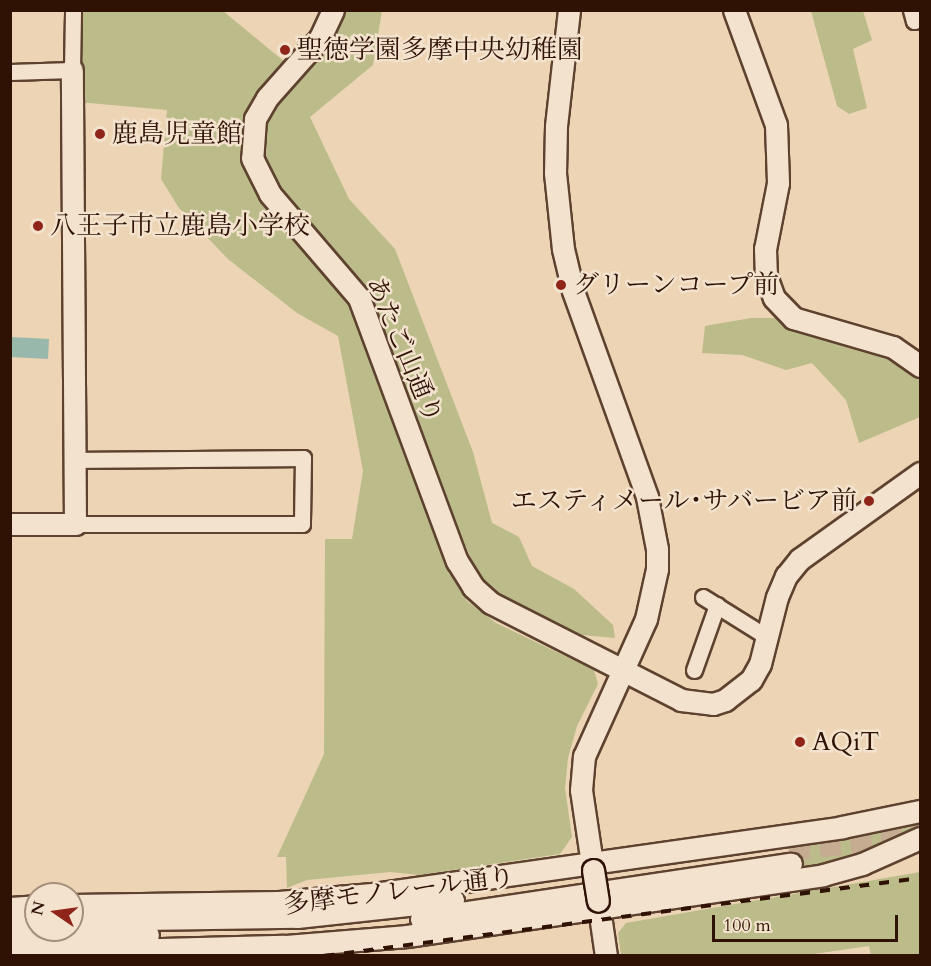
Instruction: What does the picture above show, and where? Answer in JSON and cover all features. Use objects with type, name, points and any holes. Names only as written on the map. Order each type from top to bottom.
[{"type":"main road","name":"あたご山通り","points":[[333,10],[320,38],[267,98],[255,119],[252,158],[258,175],[270,194],[359,298],[457,561],[473,587],[491,603],[681,700],[713,704],[738,693],[751,680],[786,576],[800,559],[921,473]]},
{"type":"main road","points":[[568,10],[556,126],[555,173],[563,249],[573,291],[647,497],[656,541],[653,596],[584,756],[581,790],[606,956]]},
{"type":"main road","points":[[734,10],[776,125],[778,183],[765,249],[766,276],[774,298],[793,318],[893,346],[921,366]]},
{"type":"main road","points":[[10,524],[75,524],[72,70]]},
{"type":"main road","points":[[84,910],[336,897],[592,866],[842,827],[921,811]]},
{"type":"main road","points":[[16,950],[360,941],[598,905],[823,875],[862,864],[921,838]]},
{"type":"main road","name":"多摩モノレール通り","points":[[16,950],[357,927],[790,857],[330,914],[218,920],[84,911]]},
{"type":"street","points":[[10,72],[72,70],[73,10]]},
{"type":"street","points":[[911,10],[914,21],[921,19]]},
{"type":"street","points":[[74,460],[303,459],[302,524],[75,524]]},
{"type":"street","points":[[704,597],[767,637]]},
{"type":"street","points":[[694,670],[717,605]]},
{"type":"green space","points":[[78,11],[223,11],[286,63],[313,36],[324,11],[382,11],[373,65],[310,117],[349,199],[395,249],[473,452],[492,523],[519,537],[532,566],[574,589],[613,625],[615,638],[582,635],[494,594],[477,572],[432,472],[412,470],[448,567],[467,601],[496,623],[594,670],[598,684],[577,726],[568,758],[565,788],[572,837],[560,854],[419,875],[390,872],[307,880],[287,888],[286,857],[277,857],[324,754],[325,539],[352,539],[363,471],[338,336],[297,313],[228,259],[179,208],[161,179],[167,110],[78,102]]},
{"type":"green space","points":[[811,11],[863,11],[872,40],[853,49],[867,108],[849,114],[837,106]]},
{"type":"green space","points":[[751,318],[785,318],[893,350],[920,373],[920,417],[859,443],[846,400],[812,363],[786,370],[742,355],[702,353],[705,326]]},
{"type":"green space","points":[[920,817],[920,830],[853,859],[795,871],[790,844]]},
{"type":"green space","points":[[920,872],[920,955],[871,955],[869,946],[800,956],[621,955],[618,933],[626,923]]},
{"type":"shaded area","points":[[11,337],[49,339],[48,359],[11,357]]},
{"type":"tunnel","points":[[789,850],[920,835]]},
{"type":"railway","points":[[324,956],[920,878]]},
{"type":"place","name":"聖徳学園多摩中央幼稚園","points":[[285,50]]},
{"type":"place","name":"鹿島児童館","points":[[100,134]]},
{"type":"place","name":"八王子市立鹿島小学校","points":[[38,226]]},
{"type":"place","name":"グリーンコープ前","points":[[561,285]]},
{"type":"place","name":"エスティメール･サバービア前","points":[[869,501]]},
{"type":"place","name":"AQiT","points":[[800,742]]}]
